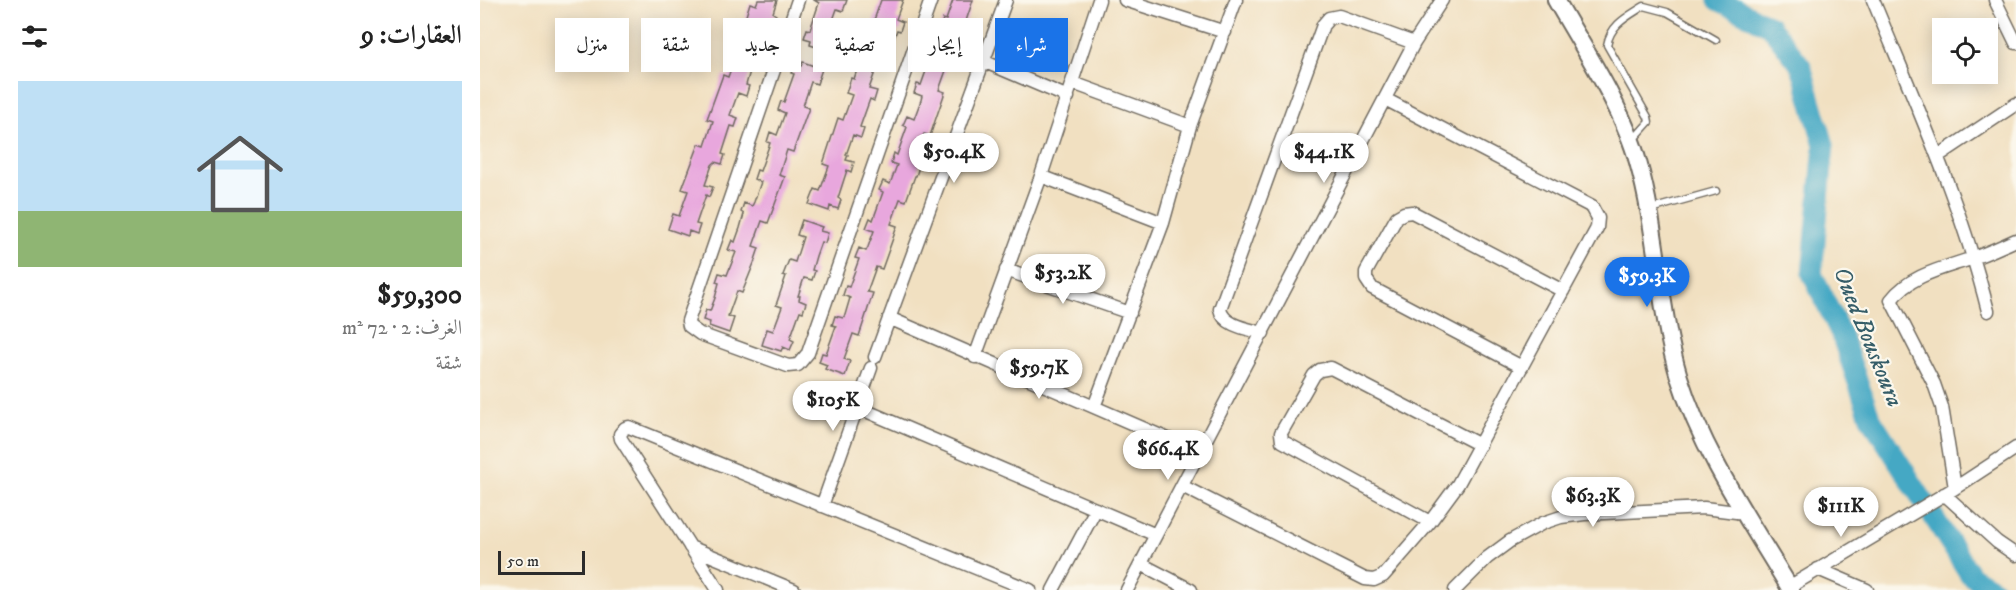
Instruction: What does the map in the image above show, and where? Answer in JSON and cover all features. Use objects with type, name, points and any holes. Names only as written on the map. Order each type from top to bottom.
[{"type":"street","points":[[798,0],[688,321],[689,326],[700,334],[788,366],[798,365],[808,353],[931,0]]},
{"type":"street","points":[[1006,0],[983,61],[1068,97]]},
{"type":"street","points":[[975,357],[1041,176],[1099,0]]},
{"type":"street","points":[[1125,0],[1225,32]]},
{"type":"street","points":[[1094,407],[1163,223],[1190,126],[1236,0]]},
{"type":"street","points":[[1127,590],[1414,43],[1442,0]]},
{"type":"street","points":[[1556,0],[1622,118],[1632,142],[1641,174],[1666,322],[1679,376],[1698,425],[1719,470],[1790,588],[2016,448]]},
{"type":"street","points":[[1873,0],[1938,156],[1974,258],[1988,311]]},
{"type":"street","points":[[1995,0],[2016,42]]},
{"type":"street","points":[[1263,333],[1227,322],[1222,317],[1220,309],[1323,25],[1329,18],[1339,16],[1414,43]]},
{"type":"street","points":[[822,506],[979,72]]},
{"type":"street","points":[[1073,83],[1190,126]]},
{"type":"street","points":[[1182,486],[1369,580],[1383,576],[1430,522],[1458,484],[1597,228],[1598,218],[1595,210],[1385,99]]},
{"type":"street","points":[[1938,156],[2016,104]]},
{"type":"street","points":[[1041,176],[1163,223]]},
{"type":"street","points":[[1522,367],[1372,288],[1366,279],[1366,272],[1397,217],[1412,212],[1563,291]]},
{"type":"street","points":[[2016,240],[1974,258],[1938,268],[1899,289],[1892,300],[1934,384],[1942,407],[1949,491],[1997,542],[2016,555]]},
{"type":"street","points":[[1006,270],[1131,313]]},
{"type":"street","points":[[889,318],[1200,453]]},
{"type":"street","points":[[1430,522],[1282,441],[1281,433],[1314,375],[1320,370],[1331,368],[1480,445]]},
{"type":"street","points":[[857,408],[1156,535]]},
{"type":"street","points":[[718,590],[621,439],[620,434],[625,428],[629,427],[1030,590]]},
{"type":"street","points":[[1455,590],[1487,558],[1510,541],[1543,522],[1561,517],[1694,508],[1744,513]]},
{"type":"street","points":[[1053,590],[1096,509]]},
{"type":"street","points":[[690,547],[794,590]]},
{"type":"street","points":[[1141,564],[1191,590]]},
{"type":"street","points":[[1818,569],[1867,590]]},
{"type":"lane","points":[[1632,142],[1648,122],[1648,117],[1607,45],[1609,34],[1618,22],[1644,6],[1667,12],[1716,40]]},
{"type":"lane","points":[[1647,210],[1716,191]]},
{"type":"building","points":[[758,0],[777,0],[773,13],[776,15],[775,18],[745,18],[750,3],[756,5]]},
{"type":"building","points":[[814,0],[847,0],[843,11],[837,9],[834,18],[814,18],[819,3]]},
{"type":"building","points":[[881,0],[903,0],[896,19],[875,18]]},
{"type":"building","points":[[953,0],[973,0],[967,18],[947,18]]},
{"type":"building","points":[[896,19],[903,22],[900,31],[897,30],[896,33]]},
{"type":"building","points":[[813,21],[813,46],[810,45],[811,40],[804,38],[807,29],[810,30]]},
{"type":"building","points":[[803,62],[813,66],[813,72],[821,72],[817,84],[811,82],[803,106],[809,108],[793,152],[787,150],[779,175],[785,177],[768,223],[762,221],[753,246],[759,248],[754,263],[742,293],[737,291],[728,316],[734,318],[729,333],[709,326],[710,322],[703,320],[706,310],[710,311],[715,298],[719,273],[727,275],[736,252],[728,250],[732,240],[735,242],[740,228],[744,203],[752,206],[754,202],[761,182],[754,179],[757,170],[760,171],[770,143],[767,142],[770,132],[777,135],[785,113],[778,110],[781,101],[784,102],[794,74],[791,72],[801,72]]},
{"type":"building","points":[[730,72],[750,72],[746,85],[749,86],[746,96],[738,93],[730,115],[738,118],[735,127],[731,126],[722,154],[725,155],[722,164],[715,162],[712,165],[705,185],[713,187],[709,197],[706,195],[696,224],[700,225],[697,234],[689,231],[688,236],[668,229],[673,214],[679,216],[688,191],[682,189],[699,144],[705,146],[713,121],[707,119],[723,75],[728,77]]},
{"type":"building","points":[[856,72],[875,72],[869,89],[877,91],[874,101],[870,99],[860,127],[864,129],[861,138],[853,135],[846,155],[848,155],[846,160],[854,162],[851,172],[847,170],[838,198],[841,200],[838,209],[830,206],[829,211],[809,204],[815,189],[820,191],[829,166],[823,164],[838,118],[843,120],[852,95],[846,93],[851,78],[854,79]]},
{"type":"building","points":[[926,72],[945,72],[939,90],[945,92],[930,136],[924,134],[916,159],[921,161],[916,176],[906,201],[900,199],[891,224],[897,226],[882,269],[876,267],[867,292],[873,293],[859,336],[853,334],[844,359],[850,361],[845,376],[825,369],[827,365],[819,362],[822,353],[826,354],[836,326],[832,325],[835,316],[843,318],[845,315],[850,298],[843,295],[846,286],[849,287],[859,259],[855,258],[859,248],[866,251],[868,247],[874,231],[866,228],[870,218],[873,220],[883,192],[879,190],[883,181],[890,184],[897,165],[891,163],[894,153],[897,155],[907,127],[903,125],[907,116],[914,119],[922,96],[914,93],[917,84],[921,85]]},
{"type":"building","points":[[802,220],[822,227],[820,231],[828,233],[825,243],[821,242],[816,256],[812,280],[804,278],[798,296],[800,296],[799,300],[806,303],[803,312],[800,311],[790,339],[794,341],[790,350],[783,347],[781,351],[762,345],[767,329],[773,331],[782,307],[776,305],[786,276],[783,275],[789,260],[795,262],[803,237],[797,235]]},
{"type":"waterway","name":"Oued Bouskoura","points":[[1718,0],[1770,26],[1801,66],[1824,145],[1812,274],[1841,334],[1870,417],[1971,576],[1995,590]]}]
